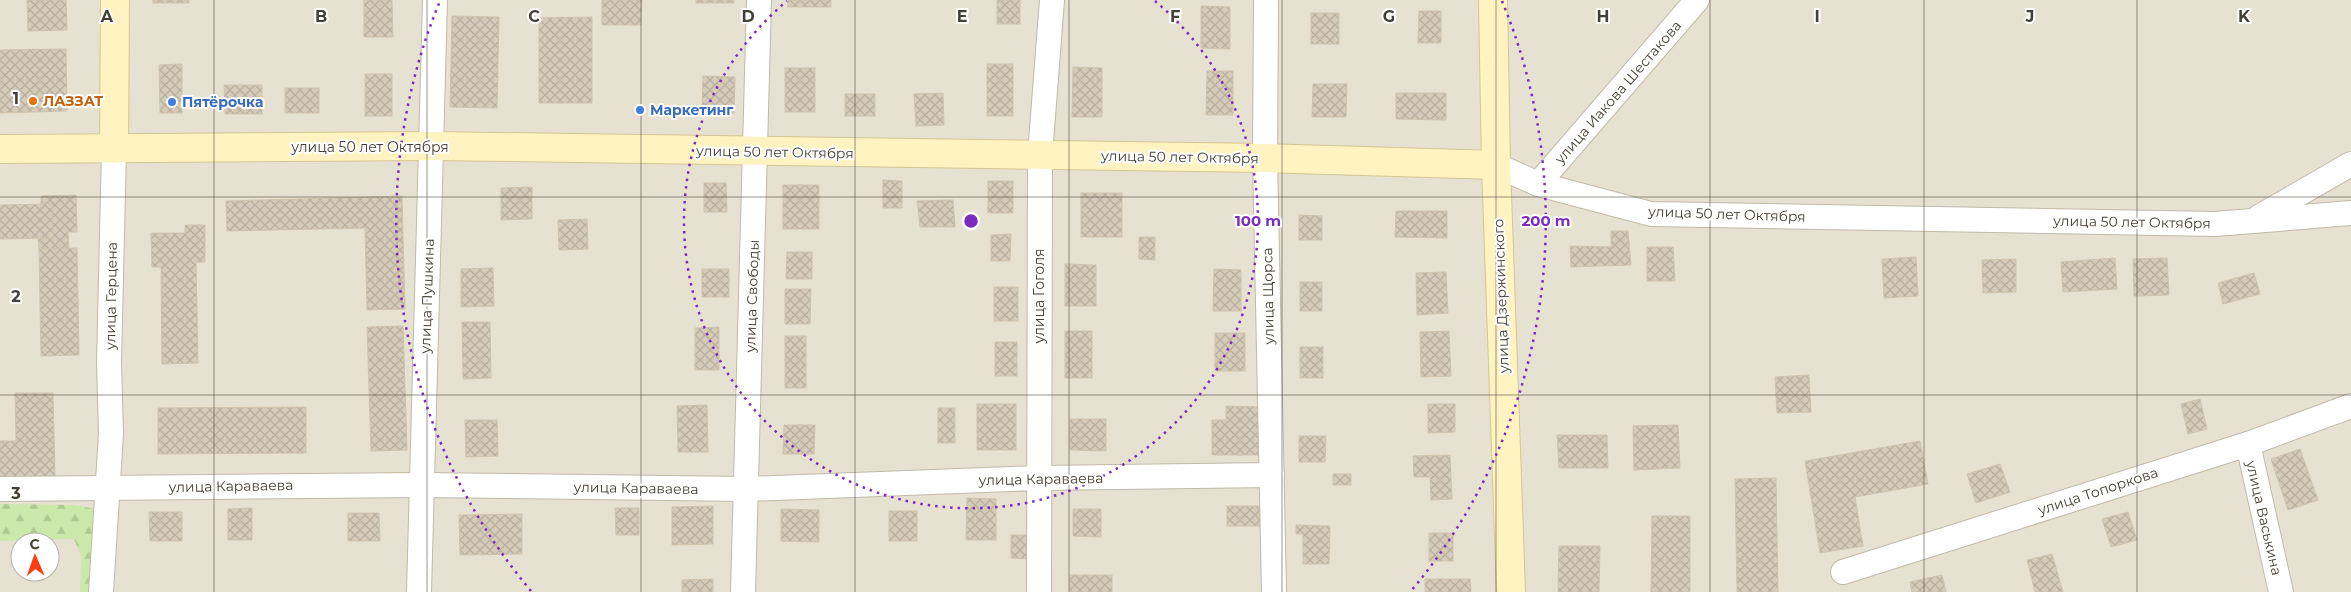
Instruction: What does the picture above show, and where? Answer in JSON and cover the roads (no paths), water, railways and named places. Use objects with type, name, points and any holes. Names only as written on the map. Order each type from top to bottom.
[{"type":"street","name":"улица Герцена","points":[[101,592],[106,488],[111,434],[109,362],[115,0]]},
{"type":"street","name":"улица Пушкина","points":[[418,592],[435,0]]},
{"type":"street","name":"улица Свободы","points":[[743,592],[759,0]]},
{"type":"street","name":"улица Гоголя","points":[[1039,592],[1040,155],[1052,0]]},
{"type":"street","name":"улица Щорса","points":[[1266,0],[1265,158],[1274,592]]},
{"type":"street","name":"улица Дзержинского","points":[[1493,0],[1496,165],[1511,592]]},
{"type":"street","name":"улица Иакова Шестакова","points":[[1538,184],[1697,0]]},
{"type":"street","name":"улица 50 лет Октября","points":[[0,149],[432,146],[1265,158],[1496,165],[1538,184],[1651,214],[2215,224],[2351,213]]},
{"type":"street","points":[[2253,221],[2351,164]]},
{"type":"street","name":"улица Топоркова","points":[[1843,572],[2248,444],[2351,406]]},
{"type":"street","name":"улица Васькина","points":[[2248,444],[2281,592]]},
{"type":"street","name":"улица Караваева","points":[[0,489],[422,485],[747,490],[1039,478],[1272,475]]},
{"type":"place","name":"ЛАЗЗАТ","points":[[33,101]]},
{"type":"place","name":"Пятёрочка","points":[[172,102]]},
{"type":"place","name":"Маркетинг","points":[[640,110]]}]
